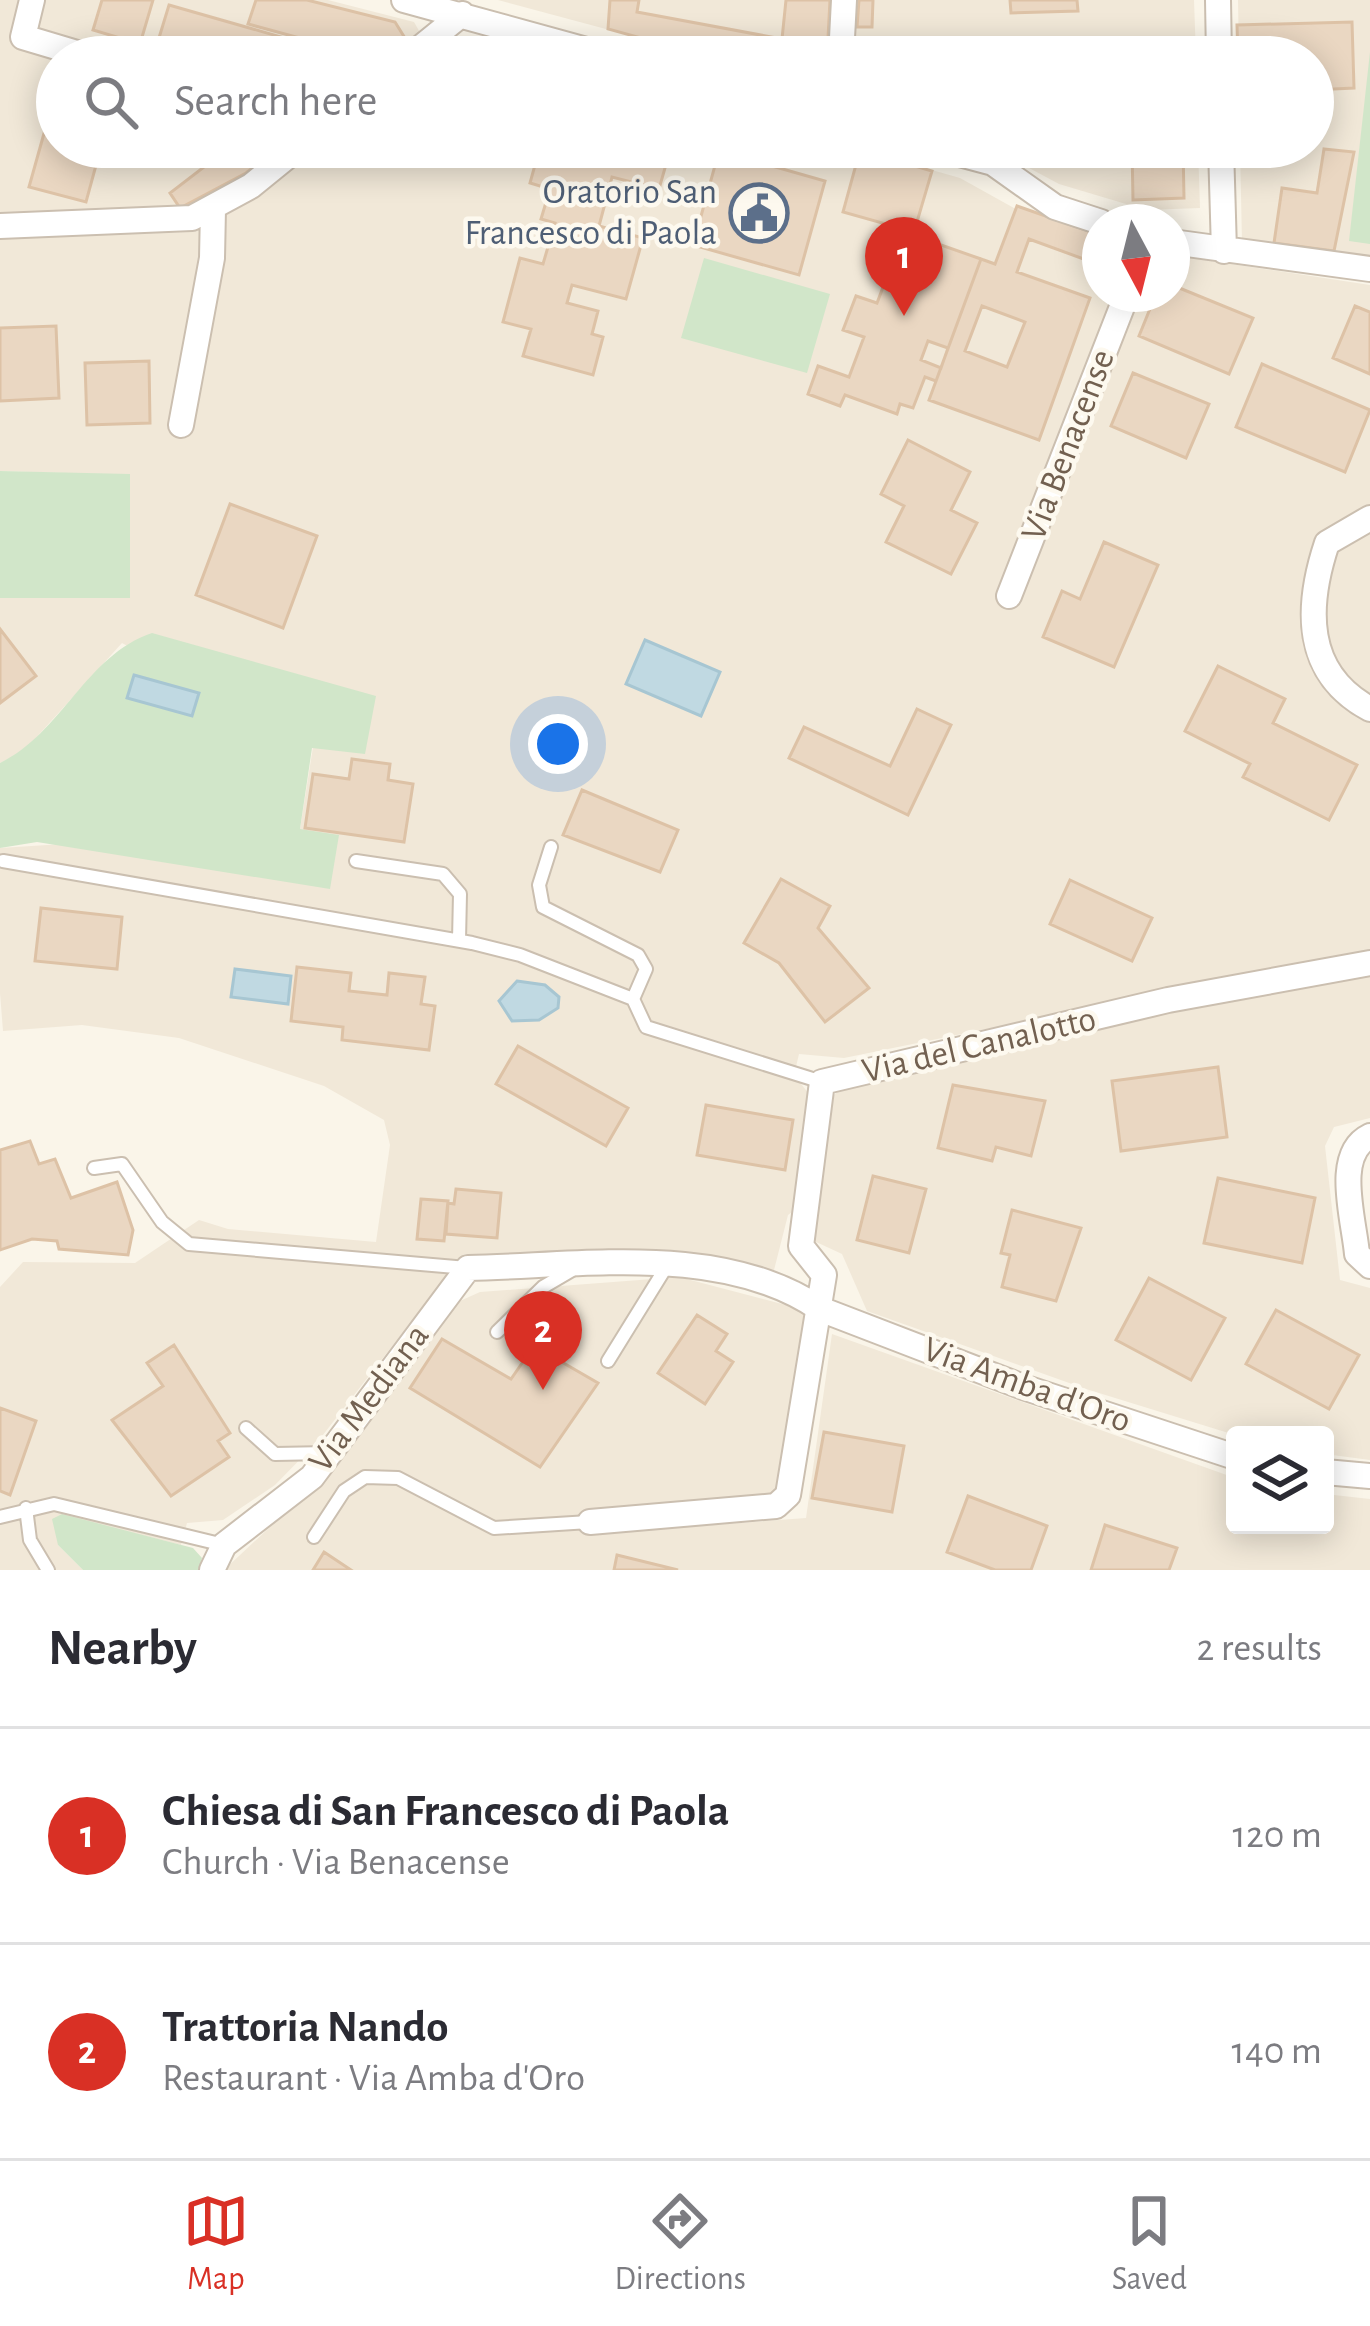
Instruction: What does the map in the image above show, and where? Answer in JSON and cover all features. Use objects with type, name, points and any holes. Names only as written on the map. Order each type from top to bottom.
[{"type":"street","points":[[32,0],[23,37],[36,41]]},
{"type":"street","points":[[404,0],[539,36]]},
{"type":"street","points":[[842,36],[844,0]]},
{"type":"street","points":[[1218,0],[1219,36]]},
{"type":"street","points":[[435,36],[462,14]]},
{"type":"street","points":[[0,226],[167,222],[213,208],[269,168]]},
{"type":"street","points":[[1000,168],[1055,207],[1082,216]]},
{"type":"street","points":[[1222,168],[1224,251]]},
{"type":"street","points":[[181,425],[212,258],[213,208]]},
{"type":"street","points":[[1190,245],[1370,269]]},
{"type":"street","name":"Via Benacense","points":[[1009,596],[1119,312]]},
{"type":"street","points":[[1370,518],[1327,543],[1312,588],[1316,650],[1346,696],[1370,709]]},
{"type":"street","name":"Via del Canalotto","points":[[820,1309],[824,1275],[801,1246],[822,1082],[1168,1000],[1370,963]]},
{"type":"street","points":[[1370,1136],[1354,1148],[1348,1162],[1357,1253],[1370,1265]]},
{"type":"street","name":"Via Amba d'Oro","points":[[468,1268],[668,1263],[791,1289],[820,1309],[1023,1387],[1226,1454]]},
{"type":"street","name":"Via Mediana","points":[[212,1570],[224,1545],[312,1477],[468,1268]]},
{"type":"street","points":[[590,1522],[776,1506],[788,1495],[820,1309]]},
{"type":"street","points":[[1334,1473],[1370,1476]]},
{"type":"lane","points":[[551,848],[538,885],[543,908],[638,955],[646,969],[633,999]]},
{"type":"lane","points":[[3,861],[459,940],[520,955],[633,999],[646,1027],[822,1082]]},
{"type":"lane","points":[[356,861],[443,874],[460,894],[459,940]]},
{"type":"lane","points":[[94,1168],[122,1164],[162,1222],[189,1244],[468,1268]]},
{"type":"lane","points":[[608,1361],[668,1263]]},
{"type":"lane","points":[[497,1332],[543,1287],[578,1266]]},
{"type":"lane","points":[[246,1428],[275,1454],[329,1453]]},
{"type":"lane","points":[[314,1537],[344,1491],[365,1477],[398,1478],[494,1528],[590,1522]]},
{"type":"lane","points":[[0,1517],[54,1504],[224,1545]]},
{"type":"lane","points":[[26,1508],[29,1540],[48,1570]]},
{"type":"shaded area","points":[[0,0],[328,0],[414,22],[422,36],[36,36],[36,168],[255,168],[180,211],[0,212]]},
{"type":"shaded area","points":[[498,0],[830,0],[828,36],[632,36]]},
{"type":"shaded area","points":[[855,0],[1194,0],[1195,36],[853,36]]},
{"type":"shaded area","points":[[1238,0],[1370,0],[1370,258],[1242,243],[1240,168],[1334,168],[1334,36],[1239,36]]},
{"type":"shaded area","points":[[290,168],[925,168],[960,178],[1030,217],[1082,233],[1082,312],[1190,312],[1190,258],[1370,285],[1370,951],[844,1058],[799,1054],[794,1075],[813,1099],[799,1207],[788,1215],[774,1270],[690,1254],[464,1254],[319,1440],[275,1485],[223,1520],[187,1523],[181,1545],[62,1515],[58,1545],[83,1570],[0,1570],[0,1287],[23,1262],[135,1263],[199,1220],[228,1229],[376,1242],[390,1145],[384,1120],[324,1086],[179,1038],[82,1025],[3,1031],[0,848],[300,829],[313,747],[122,643],[23,752],[0,763],[0,598],[130,597],[130,475],[0,471],[0,238],[189,232],[245,204]]},
{"type":"shaded area","points":[[1029,168],[1199,168],[1200,208],[1126,204],[1059,184]]},
{"type":"shaded area","points":[[1370,972],[1370,1118],[1334,1127],[1325,1146],[1340,1280],[1370,1288],[1370,1460],[1334,1455],[1334,1426],[1226,1426],[1226,1432],[1086,1389],[867,1311],[842,1254],[814,1241],[834,1095],[855,1077],[1170,1008]]},
{"type":"shaded area","points":[[679,1277],[805,1310],[778,1490],[768,1498],[592,1534],[806,1518],[832,1334],[1226,1475],[1226,1534],[1334,1534],[1334,1495],[1370,1499],[1370,1570],[224,1570],[332,1469],[460,1301],[480,1292]]},
{"type":"green space","points":[[1370,52],[1370,244],[1349,241]]},
{"type":"green space","points":[[704,258],[830,294],[807,373],[681,338]]},
{"type":"green space","points":[[0,471],[130,474],[130,598],[0,598]]},
{"type":"green space","points":[[152,633],[376,696],[365,754],[312,748],[300,829],[339,835],[330,889],[37,842],[0,848],[0,763],[41,733],[109,658]]},
{"type":"green space","points":[[62,1514],[193,1548],[202,1558],[198,1570],[83,1570],[58,1545],[52,1519]]},
{"type":"water","points":[[645,640],[720,672],[701,716],[626,684]]},
{"type":"water","points":[[134,675],[199,693],[192,716],[127,698]]},
{"type":"water","points":[[235,969],[291,976],[288,1004],[231,997]]},
{"type":"water","points":[[517,981],[545,985],[559,997],[558,1008],[539,1020],[512,1021],[499,1001]]},
{"type":"building","points":[[102,0],[153,0],[142,36],[93,30]]},
{"type":"building","points":[[256,0],[307,0],[395,22],[404,36],[292,36],[248,24]]},
{"type":"building","points":[[610,0],[639,0],[637,12],[766,36],[634,36],[608,29]]},
{"type":"building","points":[[786,0],[830,0],[828,36],[782,36]]},
{"type":"building","points":[[859,0],[873,0],[872,27],[857,27]]},
{"type":"building","points":[[1010,0],[1077,0],[1078,11],[1011,13]]},
{"type":"building","points":[[169,5],[278,36],[160,36]]},
{"type":"building","points":[[1352,22],[1354,88],[1334,89],[1334,36],[1237,36],[1237,25]]},
{"type":"building","points":[[1334,150],[1354,152],[1334,251],[1274,243],[1282,188],[1317,193],[1321,168],[1334,168]]},
{"type":"building","points":[[36,162],[36,168],[95,168],[86,202],[29,187]]},
{"type":"building","points":[[203,168],[252,168],[180,208],[170,193]]},
{"type":"building","points":[[534,168],[665,168],[659,189],[612,177],[599,226],[643,238],[626,299],[572,285],[567,303],[598,311],[592,334],[603,337],[593,375],[523,356],[531,329],[503,322],[520,258],[543,264],[555,223],[541,219],[550,189],[530,183]]},
{"type":"building","name":"Oratorio San Francesco di Paola","points":[[714,168],[779,168],[825,181],[799,275],[693,245]]},
{"type":"building","points":[[855,168],[932,171],[914,232],[843,212]]},
{"type":"building","points":[[1132,168],[1183,168],[1184,198],[1133,200]]},
{"type":"building","points":[[1017,206],[1082,229],[1082,258],[1029,239],[1017,272],[1082,295],[1085,312],[1039,440],[929,400],[981,259],[995,264]],"holes":[[[982,306],[1025,322],[1007,367],[965,351]]]},
{"type":"building","points":[[904,232],[981,259],[936,381],[925,377],[913,408],[900,404],[897,414],[845,395],[840,406],[808,394],[818,366],[849,377],[864,337],[843,330],[856,296],[877,303]]},
{"type":"building","points":[[1190,292],[1253,318],[1229,374],[1139,336],[1149,312],[1190,312]]},
{"type":"building","points":[[1355,306],[1370,312],[1370,374],[1333,358]]},
{"type":"building","points":[[56,326],[59,398],[0,401],[0,328]]},
{"type":"building","points":[[928,341],[948,348],[941,368],[921,360]]},
{"type":"building","points":[[149,361],[150,423],[87,425],[85,363]]},
{"type":"building","points":[[1262,364],[1370,410],[1345,472],[1236,427]]},
{"type":"building","points":[[1133,373],[1209,404],[1186,458],[1111,426]]},
{"type":"building","points":[[908,440],[970,472],[951,510],[977,523],[951,574],[886,542],[904,506],[881,494]]},
{"type":"building","points":[[230,504],[317,536],[283,628],[196,595]]},
{"type":"building","points":[[1104,542],[1158,565],[1114,667],[1043,637],[1062,591],[1080,599]]},
{"type":"building","points":[[0,629],[36,676],[0,703]]},
{"type":"building","points":[[1218,666],[1285,699],[1273,723],[1357,765],[1329,820],[1243,777],[1250,764],[1185,731]]},
{"type":"building","points":[[917,709],[951,725],[908,815],[789,758],[804,727],[890,766]]},
{"type":"building","points":[[352,759],[390,764],[388,780],[413,784],[404,842],[305,828],[313,774],[349,779]]},
{"type":"building","points":[[582,790],[678,830],[660,872],[563,835]]},
{"type":"building","points":[[781,879],[830,906],[818,928],[869,988],[825,1022],[779,963],[744,943]]},
{"type":"building","points":[[1070,880],[1152,918],[1132,961],[1050,924]]},
{"type":"building","points":[[41,908],[122,917],[117,969],[35,961]]},
{"type":"building","points":[[297,967],[351,973],[349,991],[387,995],[389,973],[425,977],[421,1004],[435,1006],[429,1050],[342,1040],[343,1027],[291,1021]]},
{"type":"building","points":[[518,1046],[628,1108],[606,1146],[496,1084]]},
{"type":"building","points":[[1218,1067],[1227,1137],[1121,1151],[1112,1081]]},
{"type":"building","points":[[953,1085],[1045,1101],[1031,1156],[996,1147],[992,1161],[938,1148]]},
{"type":"building","points":[[706,1105],[793,1120],[785,1170],[697,1155]]},
{"type":"building","points":[[30,1141],[39,1164],[55,1159],[71,1198],[117,1182],[133,1230],[128,1255],[59,1249],[57,1241],[32,1239],[0,1250],[0,1150]]},
{"type":"building","points":[[873,1176],[926,1189],[909,1253],[857,1240]]},
{"type":"building","points":[[1218,1178],[1315,1198],[1302,1263],[1204,1243]]},
{"type":"building","points":[[456,1189],[501,1193],[497,1238],[446,1234],[448,1203],[454,1204]]},
{"type":"building","points":[[421,1199],[448,1201],[444,1241],[417,1239]]},
{"type":"building","points":[[1012,1210],[1081,1228],[1056,1301],[1002,1287],[1010,1255],[1001,1253]]},
{"type":"building","points":[[1149,1278],[1225,1318],[1191,1380],[1116,1340]]},
{"type":"building","points":[[1276,1310],[1359,1355],[1329,1409],[1246,1364]]},
{"type":"building","points":[[697,1315],[727,1334],[716,1351],[733,1362],[705,1404],[658,1373]]},
{"type":"building","points":[[442,1339],[511,1379],[534,1346],[598,1383],[540,1467],[410,1388]]},
{"type":"building","points":[[174,1345],[230,1433],[218,1441],[229,1457],[171,1496],[112,1420],[163,1386],[147,1363]]},
{"type":"building","points":[[0,1408],[36,1421],[10,1495],[0,1491]]},
{"type":"building","points":[[824,1432],[904,1446],[892,1512],[812,1498]]},
{"type":"building","points":[[968,1496],[1047,1526],[1031,1570],[995,1570],[947,1552]]},
{"type":"building","points":[[1105,1525],[1177,1548],[1169,1570],[1091,1570]]},
{"type":"building","points":[[324,1552],[351,1570],[313,1570]]},
{"type":"building","points":[[617,1555],[678,1570],[614,1570]]},
{"type":"place","name":"Oratorio San Francesco di Paola","points":[[759,213]]},
{"type":"place","name":"Chiesa di San Francesco di Paola","points":[[904,316]]},
{"type":"place","name":"Trattoria Nando","points":[[543,1390]]}]
